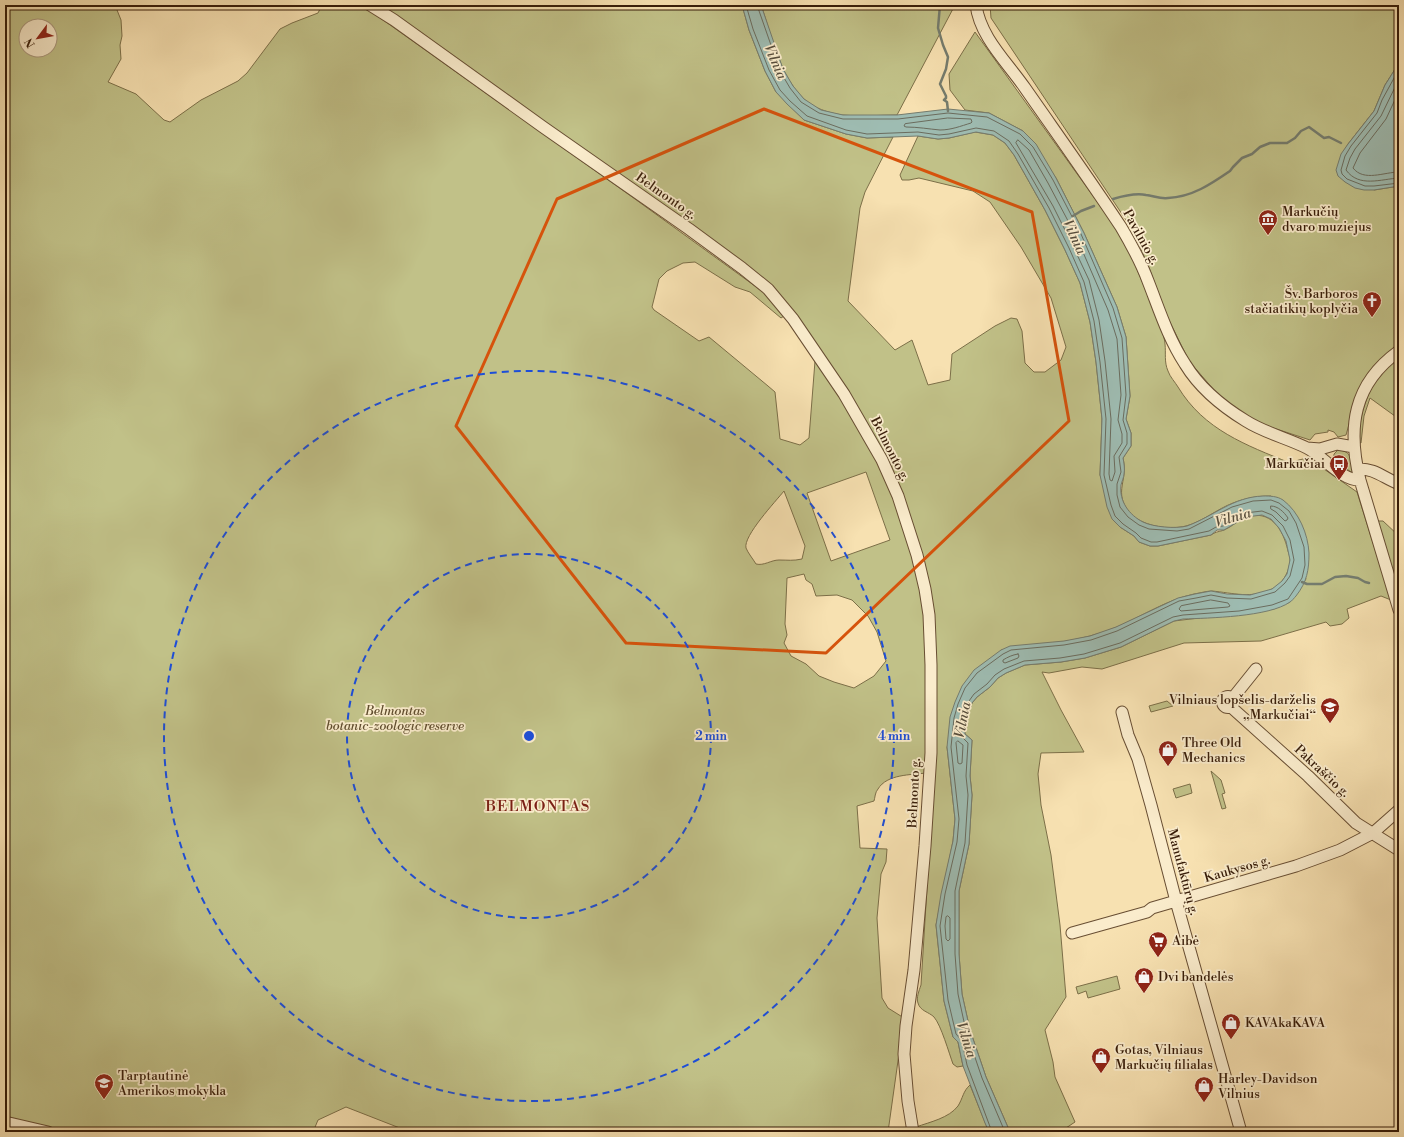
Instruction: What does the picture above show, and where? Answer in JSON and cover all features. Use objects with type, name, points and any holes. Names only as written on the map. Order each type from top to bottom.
[{"type":"street","name":"Belmonto g.","points":[[370,5],[394,20],[689,229],[762,284],[777,299],[793,319],[844,394],[882,460],[898,496],[917,555],[929,615],[931,665],[930,761],[925,846],[914,974],[906,1026],[904,1054],[908,1101],[913,1132]]},
{"type":"street","name":"Pavilnio g.","points":[[976,5],[978,18],[983,29],[1121,227],[1135,251],[1148,279],[1160,314],[1172,342],[1185,365],[1206,390],[1231,412],[1261,430],[1307,448],[1350,479],[1371,470],[1384,478],[1399,484]]},
{"type":"street","points":[[1399,351],[1388,359],[1371,377],[1363,392],[1355,421],[1354,447],[1359,475],[1399,610]]},
{"type":"street","name":"Pavilnio g.","points":[[1307,448],[1326,448],[1337,444],[1354,447]]},
{"type":"street","points":[[1325,460],[1324,453],[1326,448]]},
{"type":"street","name":"Pakraščio g.","points":[[1256,669],[1232,703],[1356,823],[1399,850]]},
{"type":"street","name":"Manufaktūrų g.","points":[[1122,712],[1128,735],[1141,772],[1241,1132]]},
{"type":"street","name":"Kaukysos g.","points":[[1072,933],[1147,912],[1152,908],[1301,865],[1352,846],[1373,834],[1399,810]]},
{"type":"street","points":[[5,1122],[48,1132]]},
{"type":"highlighted area","points":[[764,109],[1032,212],[1069,421],[826,653],[626,643],[456,426],[557,199]]},
{"type":"green space","name":"Belmontas botanic-zoologic reserve","points":[[5,5],[115,5],[121,20],[121,59],[108,82],[136,94],[164,120],[170,122],[201,100],[238,81],[247,73],[280,29],[318,13],[322,5],[360,5],[635,199],[766,294],[784,316],[781,318],[750,292],[735,287],[695,262],[683,263],[667,271],[659,279],[652,307],[654,310],[699,341],[709,337],[775,392],[780,439],[800,445],[809,438],[815,361],[835,388],[877,459],[892,493],[916,565],[926,626],[926,773],[900,776],[887,780],[877,790],[874,801],[857,806],[860,848],[887,849],[886,862],[881,874],[877,918],[882,998],[888,1008],[904,1018],[888,1132],[410,1132],[346,1107],[318,1120],[313,1132],[51,1132],[5,1118]],"holes":[[[866,472],[890,540],[831,561],[807,493]],[[784,491],[805,546],[802,559],[776,560],[756,564],[746,548],[746,543],[755,527]],[[804,574],[806,580],[812,584],[816,596],[837,595],[852,600],[868,616],[877,632],[886,661],[874,676],[854,688],[819,676],[806,664],[791,656],[784,643],[787,635],[785,624],[787,578]]]},
{"type":"green space","points":[[377,5],[742,5],[749,30],[765,71],[776,92],[804,120],[846,134],[867,138],[893,137],[865,192],[860,208],[848,301],[895,350],[912,340],[928,385],[950,380],[952,354],[995,326],[1011,318],[1017,319],[1022,331],[1025,363],[1034,372],[1045,372],[1061,360],[1066,347],[1051,298],[1021,247],[990,202],[973,191],[919,178],[902,180],[900,175],[918,136],[938,139],[975,132],[993,135],[1005,143],[1014,155],[1045,210],[1080,283],[1090,322],[1102,419],[1100,475],[1120,527],[1134,536],[1139,542],[1150,546],[1158,546],[1211,535],[1227,529],[1245,517],[1254,515],[1269,518],[1279,528],[1283,535],[1290,558],[1289,569],[1285,577],[1276,587],[1265,592],[1250,595],[1212,591],[1194,594],[1174,600],[1127,623],[1103,632],[1075,640],[1001,650],[947,747],[955,819],[953,841],[936,925],[944,1001],[953,1037],[958,1042],[963,1066],[957,1067],[953,1064],[937,1021],[932,1015],[919,1006],[917,1001],[921,985],[929,855],[933,628],[897,483],[788,305]]},
{"type":"green space","points":[[761,5],[955,5],[897,115],[863,116],[842,115],[827,111],[812,105],[804,99],[788,79],[782,67]]},
{"type":"green space","points":[[990,5],[1399,5],[1399,63],[1385,85],[1374,111],[1348,144],[1339,162],[1374,190],[1399,186],[1399,419],[1370,398],[1364,416],[1361,443],[1357,442],[1362,412],[1374,383],[1353,410],[1346,435],[1338,437],[1334,432],[1328,430],[1328,432],[1315,434],[1310,440],[1261,424],[1236,409],[1214,390],[1189,361],[1167,316],[1148,265],[1132,229],[991,18]]},
{"type":"green space","points":[[975,32],[1106,214],[1124,242],[1134,262],[1163,332],[1166,364],[1169,373],[1188,402],[1213,425],[1242,442],[1290,463],[1303,459],[1311,460],[1357,492],[1391,600],[1381,596],[1347,609],[1349,618],[1342,624],[1330,626],[1326,622],[1261,641],[1184,643],[1102,669],[1082,667],[1049,673],[1042,672],[1084,752],[1041,753],[1038,774],[1041,805],[1051,855],[1060,925],[1066,997],[1045,1030],[1055,1077],[1075,1122],[1060,1132],[1010,1132],[986,1077],[970,1030],[962,994],[959,954],[959,891],[969,844],[972,795],[970,776],[972,740],[965,734],[964,726],[972,703],[998,678],[1025,665],[1085,658],[1121,647],[1174,621],[1274,609],[1290,602],[1306,579],[1271,496],[1261,496],[1238,501],[1198,522],[1186,526],[1169,528],[1142,522],[1128,511],[1124,504],[1122,492],[1124,470],[1123,458],[1131,446],[1131,433],[1126,419],[1130,396],[1126,337],[1117,307],[1084,233],[1056,178],[1023,131],[989,113],[965,110],[950,90],[949,74]]},
{"type":"green space","points":[[1338,450],[1346,452],[1349,455],[1354,474],[1334,460],[1334,454]]},
{"type":"green space","points":[[1377,521],[1383,521],[1399,536],[1399,596]]},
{"type":"green space","points":[[1167,701],[1173,706],[1151,712],[1149,706]]},
{"type":"green space","points":[[1211,771],[1221,780],[1225,793],[1222,794],[1226,808],[1222,809]]},
{"type":"green space","points":[[1190,784],[1192,793],[1176,798],[1173,789]]},
{"type":"green space","points":[[1117,976],[1120,989],[1088,998],[1086,991],[1078,994],[1076,987]]},
{"type":"green space","points":[[970,1085],[989,1132],[917,1132],[916,1127],[950,1114],[958,1106],[964,1092]]},
{"type":"water","name":"Vilnia","points":[[742,5],[761,5],[783,69],[793,86],[804,99],[821,110],[843,115],[897,115],[948,109],[989,113],[1023,131],[1036,144],[1056,178],[1084,233],[1117,307],[1126,337],[1130,396],[1126,419],[1131,433],[1131,446],[1123,458],[1124,476],[1121,491],[1123,502],[1133,516],[1143,522],[1153,525],[1182,527],[1197,522],[1233,503],[1252,497],[1273,496],[1283,500],[1294,511],[1302,524],[1307,538],[1309,559],[1305,581],[1296,596],[1290,602],[1280,607],[1254,614],[1183,619],[1174,621],[1121,647],[1085,658],[1025,665],[998,678],[972,703],[964,726],[965,734],[972,740],[970,776],[972,795],[969,844],[959,891],[959,954],[962,994],[970,1030],[986,1077],[1010,1132],[989,1132],[963,1066],[958,1042],[953,1037],[944,1001],[936,925],[941,894],[953,841],[955,819],[947,747],[950,717],[962,686],[974,670],[1001,650],[1010,646],[1064,641],[1090,636],[1116,627],[1178,598],[1195,594],[1211,591],[1227,594],[1250,595],[1272,589],[1282,581],[1287,574],[1290,560],[1286,541],[1279,528],[1271,519],[1262,515],[1246,517],[1224,530],[1217,530],[1211,535],[1158,546],[1150,546],[1139,542],[1134,536],[1120,527],[1112,519],[1107,507],[1100,475],[1102,419],[1090,322],[1080,283],[1045,210],[1014,155],[1005,143],[993,135],[976,132],[938,139],[918,136],[867,138],[846,134],[804,120],[776,92],[765,71],[749,30]]},
{"type":"water","points":[[1399,63],[1399,186],[1374,190],[1355,188],[1338,176],[1336,170],[1341,154],[1374,111],[1385,85]]},
{"type":"waterway","points":[[940,5],[938,28],[948,57],[946,69],[940,84],[946,96],[944,100],[947,102],[948,111]]},
{"type":"waterway","points":[[1113,199],[1138,194],[1162,198],[1185,195],[1201,189],[1223,176],[1242,158],[1252,154],[1260,147],[1270,143],[1287,143],[1295,138],[1301,131],[1309,127],[1324,138],[1329,137],[1341,143]]},
{"type":"waterway","name":"Vilnia","points":[[1073,216],[1094,206]]},
{"type":"waterway","points":[[1302,582],[1307,584],[1322,584],[1335,577],[1346,576],[1358,578],[1369,583]]},
{"type":"place","name":"Markučių dvaro muziejus","points":[[1268,236]]},
{"type":"place","name":"Šv. Barboros stačiatikių koplyčia","points":[[1372,318]]},
{"type":"place","name":"Markučiai","points":[[1339,481]]},
{"type":"place","name":"Vilniaus lopšelis-darželis „Markučiai“","points":[[1330,724]]},
{"type":"place","name":"Three Old Mechanics","points":[[1168,767]]},
{"type":"place","name":"Aibė","points":[[1158,958]]},
{"type":"place","name":"Dvi bandelės","points":[[1144,994]]},
{"type":"place","name":"KAVAkaKAVA","points":[[1231,1040]]},
{"type":"place","name":"Gotas, Vilniaus Markučių filialas","points":[[1101,1074]]},
{"type":"place","name":"Tarptautinė Amerikos mokykla","points":[[104,1100]]},
{"type":"place","name":"Harley-Davidson Vilnius","points":[[1204,1103]]},
{"type":"district","name":"BELMONTAS","points":[[538,806]]}]
